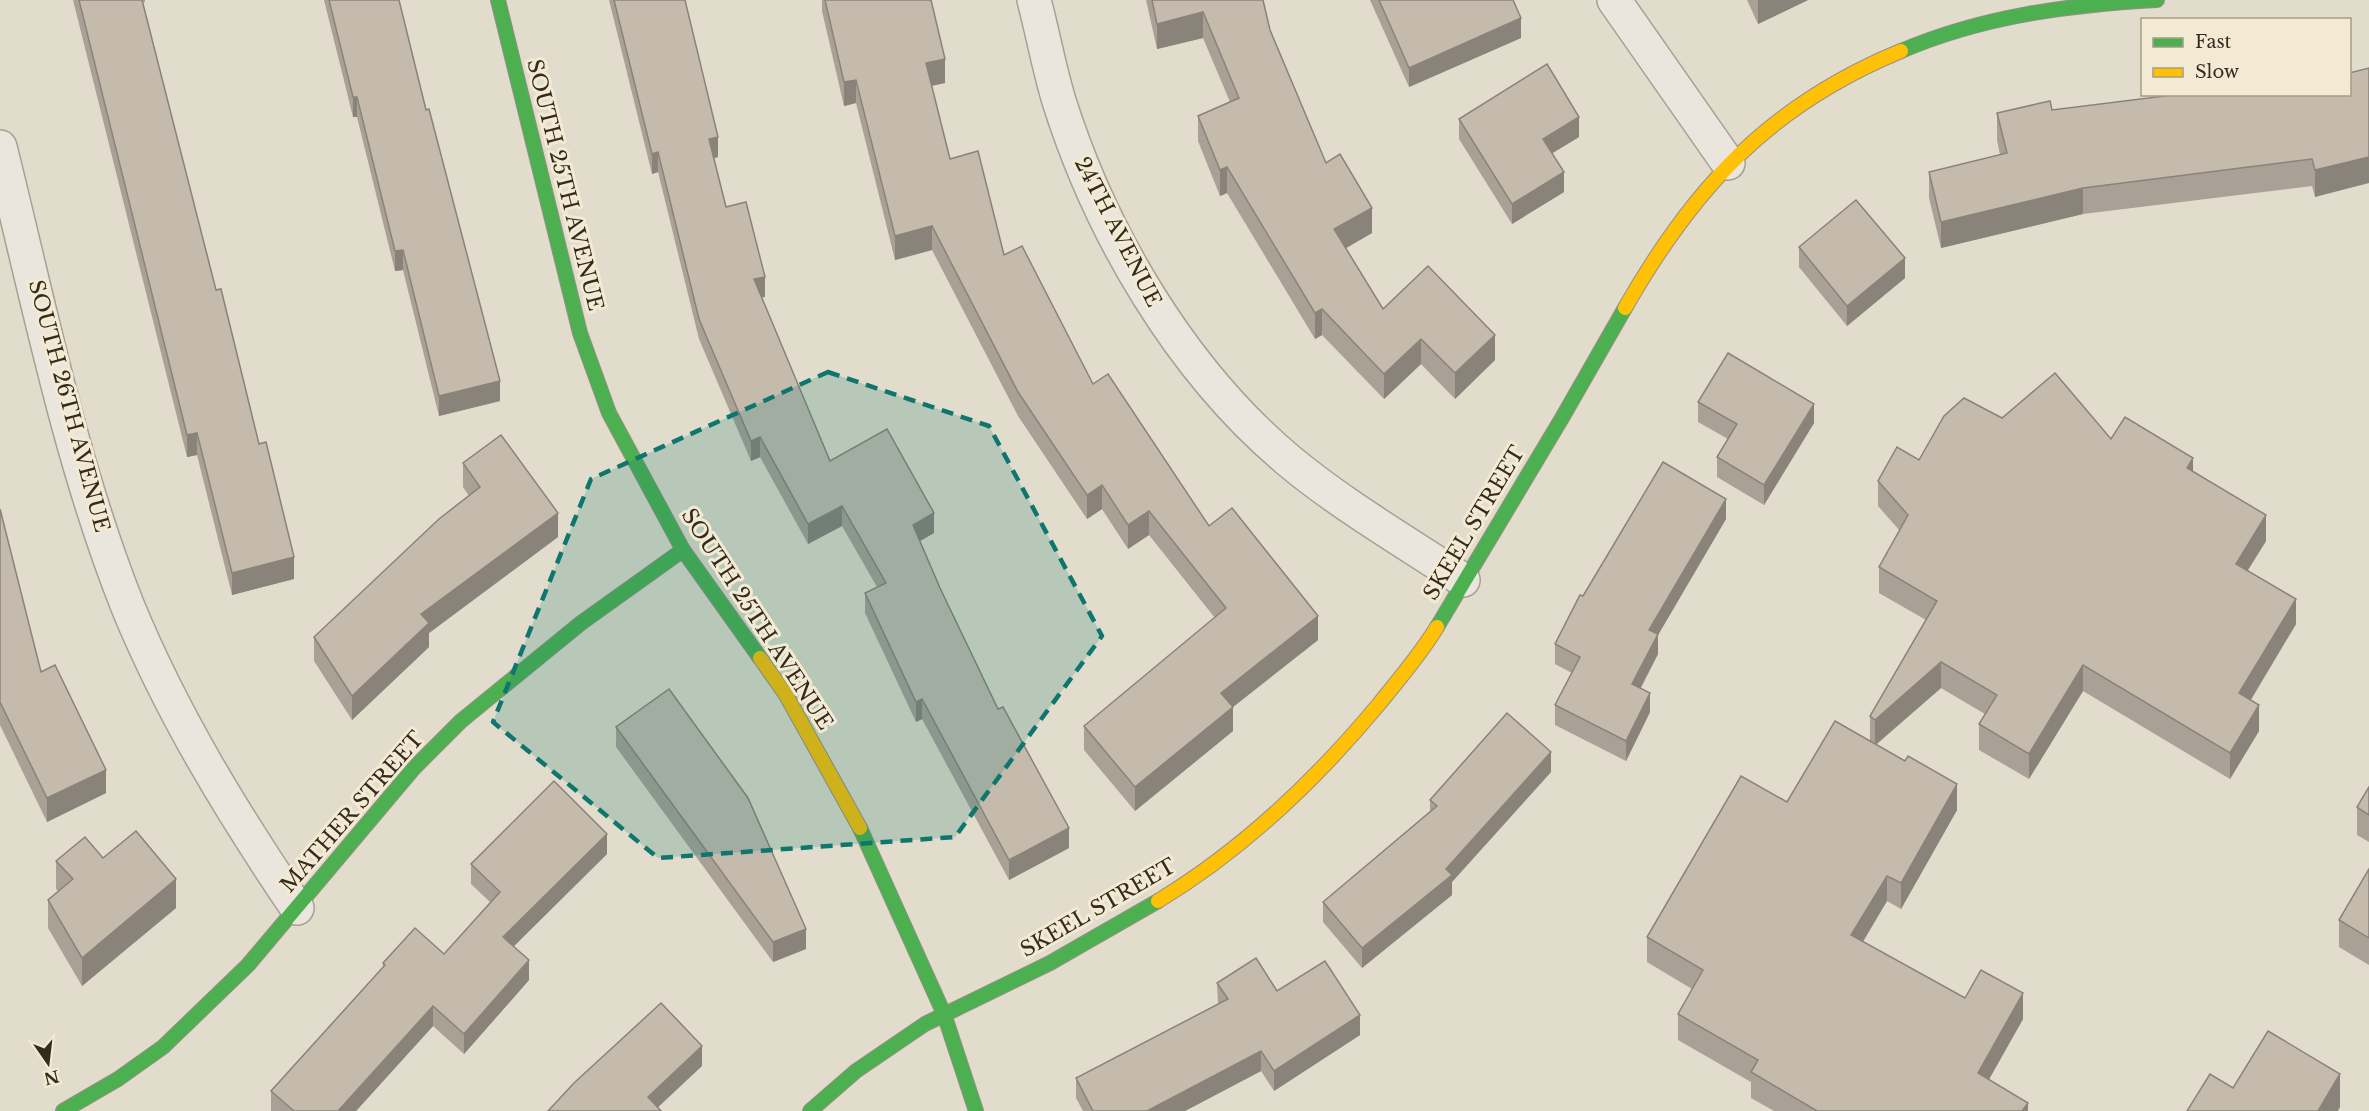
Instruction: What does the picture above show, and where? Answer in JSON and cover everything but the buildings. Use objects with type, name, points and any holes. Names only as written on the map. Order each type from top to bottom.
[{"type":"street","name":"SOUTH 25TH AVENUE","points":[[498,0],[580,333],[609,413],[683,550],[786,695],[854,814],[944,1014],[976,1111]]},
{"type":"street","name":"24TH AVENUE","points":[[1034,0],[1059,100],[1085,172],[1131,267],[1164,322],[1240,416],[1287,459],[1323,487],[1463,580]]},
{"type":"street","points":[[1614,0],[1728,163]]},
{"type":"street","name":"SKEEL STREET","points":[[810,1111],[898,1042],[944,1014],[1048,964],[1160,902],[1262,827],[1309,783],[1352,737],[1423,650],[1582,384],[1628,301],[1686,214],[1728,163],[1809,99],[1892,52],[1957,28],[2027,11],[2111,0],[2157,0]]},
{"type":"street","name":"SOUTH 26TH AVENUE","points":[[0,147],[79,461],[128,606],[173,705],[241,825],[297,908]]},
{"type":"street","name":"MATHER STREET","points":[[63,1111],[118,1079],[163,1047],[248,965],[414,768],[461,721],[581,623],[683,550]]},
{"type":"highlighted area","points":[[828,372],[989,426],[1102,636],[955,837],[658,858],[493,722],[591,479]]},
{"type":"traffic: fast","points":[[498,0],[580,333],[609,413],[683,550],[760,658]]},
{"type":"traffic: fast","points":[[1901,51],[1963,29],[2026,14],[2091,5],[2157,0]]},
{"type":"traffic: fast","points":[[1437,627],[1625,308]]},
{"type":"traffic: fast","points":[[63,1111],[118,1079],[163,1047],[248,965],[414,768],[461,721],[581,623],[683,550]]},
{"type":"traffic: fast","points":[[860,828],[944,1014],[976,1111]]},
{"type":"traffic: fast","points":[[810,1111],[856,1071],[925,1024],[1050,963],[1158,901]]},
{"type":"traffic: slow","points":[[1625,308],[1651,264],[1679,224],[1740,154],[1774,124],[1812,97],[1854,73],[1901,51]]},
{"type":"traffic: slow","points":[[1158,901],[1220,859],[1277,812],[1304,786],[1379,704],[1437,627]]},
{"type":"traffic: slow","points":[[760,658],[786,695],[860,828]]}]
